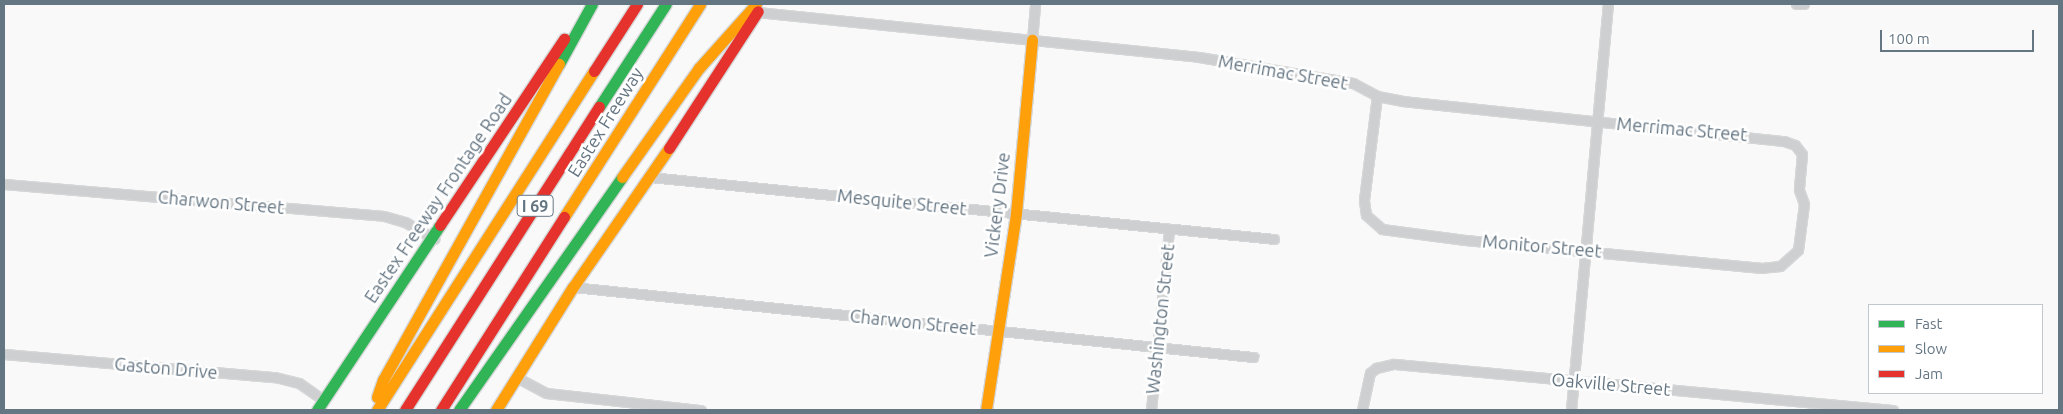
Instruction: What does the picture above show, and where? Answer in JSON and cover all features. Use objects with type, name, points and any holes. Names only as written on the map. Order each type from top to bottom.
[{"type":"main road","name":"Eastex Freeway Frontage Road","points":[[316,410],[434,239],[588,4]]},
{"type":"main road","points":[[372,410],[383,380],[592,4]]},
{"type":"main road","name":"Eastex Freeway","points":[[377,410],[637,4]]},
{"type":"main road","name":"I 69","points":[[405,410],[666,4]]},
{"type":"main road","name":"Eastex Freeway","points":[[441,410],[700,4]]},
{"type":"main road","points":[[496,410],[573,287],[650,177],[758,7]]},
{"type":"main road","points":[[459,410],[699,68],[758,7]]},
{"type":"main road","name":"Vickery Drive","points":[[986,410],[996,330],[1016,213],[1032,40]]},
{"type":"street","name":"Vickery Drive","points":[[1032,40],[1035,4]]},
{"type":"street","points":[[1571,410],[1608,4]]},
{"type":"street","points":[[1796,4],[1804,4]]},
{"type":"street","name":"Merrimac Street","points":[[758,7],[1032,40],[1198,56],[1353,83],[1378,96],[1438,106],[1765,136],[1795,145],[1802,154],[1799,190],[1804,204],[1803,211]]},
{"type":"street","name":"Monitor Street","points":[[1378,96],[1364,200],[1366,215],[1375,225],[1393,231],[1465,240],[1586,249],[1771,268],[1787,262],[1798,250],[1803,211]]},
{"type":"street","name":"Mesquite Street","points":[[650,177],[1274,239]]},
{"type":"street","name":"Charwon Street","points":[[4,184],[384,216],[405,222],[434,239]]},
{"type":"street","name":"Washington Street","points":[[1151,410],[1169,228]]},
{"type":"street","name":"Charwon Street","points":[[573,287],[1253,357]]},
{"type":"street","name":"Gaston Drive","points":[[4,354],[275,377],[299,383],[323,400]]},
{"type":"street","name":"Oakville Street","points":[[1362,410],[1365,382],[1370,374],[1384,364],[1893,410]]},
{"type":"street","points":[[516,377],[546,393],[701,410]]},
{"type":"traffic: fast","points":[[559,64],[592,4]]},
{"type":"traffic: fast","points":[[599,107],[666,4]]},
{"type":"traffic: fast","points":[[459,410],[622,177]]},
{"type":"traffic: fast","points":[[317,410],[440,225]]},
{"type":"traffic: slow","points":[[564,217],[700,4]]},
{"type":"traffic: slow","points":[[622,177],[699,68],[756,4]]},
{"type":"traffic: slow","points":[[986,410],[1016,213],[1032,40]]},
{"type":"traffic: slow","points":[[377,397],[383,380],[559,64]]},
{"type":"traffic: slow","points":[[377,410],[594,71]]},
{"type":"traffic: slow","points":[[496,410],[573,287],[669,148]]},
{"type":"traffic: jam","points":[[594,71],[637,4]]},
{"type":"traffic: jam","points":[[669,148],[758,11]]},
{"type":"traffic: jam","points":[[440,225],[564,39]]},
{"type":"traffic: jam","points":[[405,410],[599,107]]},
{"type":"traffic: jam","points":[[441,410],[564,217]]}]
